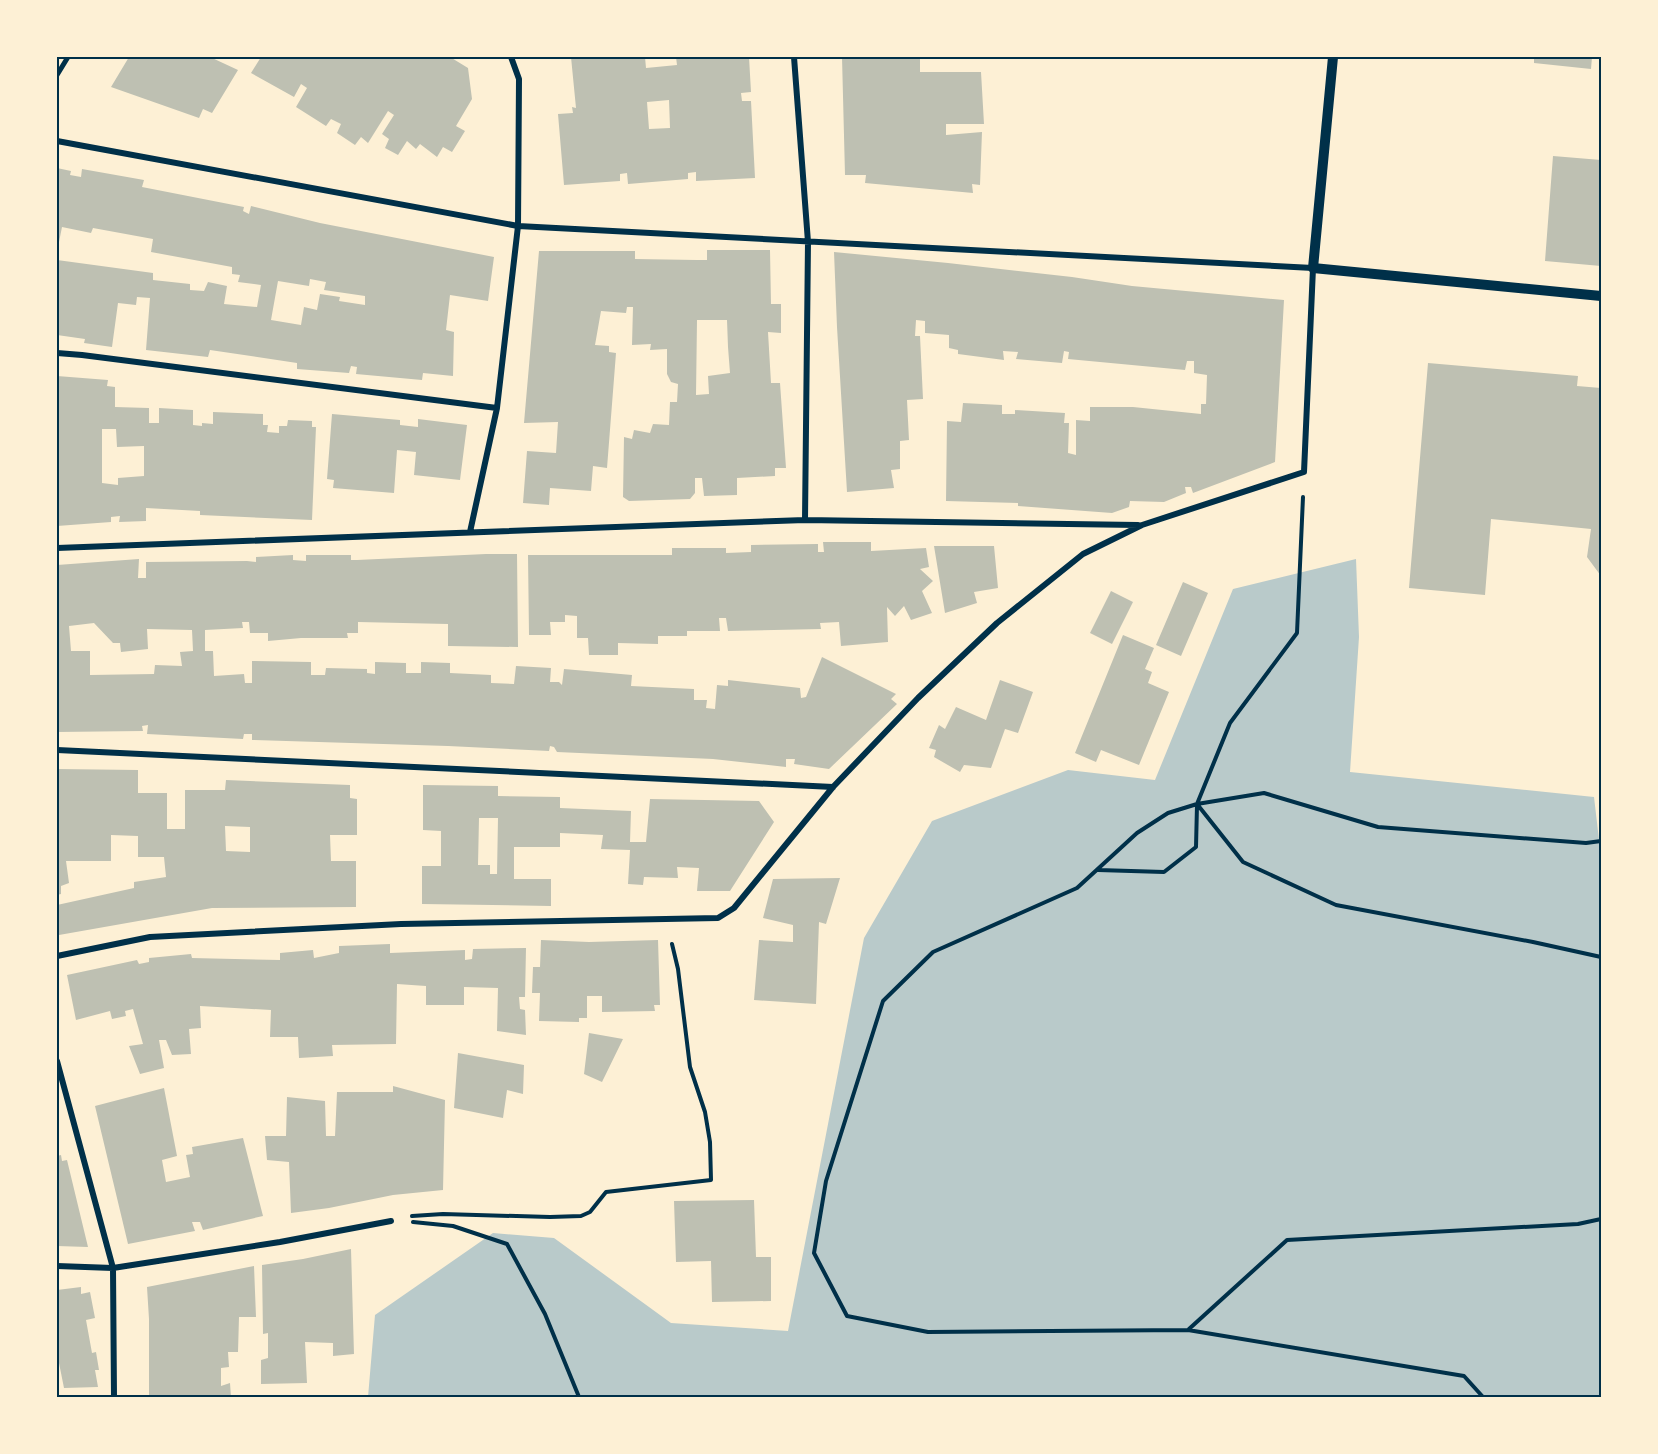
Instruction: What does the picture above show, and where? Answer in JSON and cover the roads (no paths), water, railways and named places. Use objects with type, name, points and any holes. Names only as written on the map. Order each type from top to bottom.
[{"type":"street","points":[[57,75],[68,57]]},
{"type":"street","points":[[470,532],[497,408],[518,226],[519,79],[511,57]]},
{"type":"street","points":[[794,57],[808,242],[806,520]]},
{"type":"street","points":[[57,956],[162,936],[401,924],[718,918],[734,908],[833,787],[918,698],[998,623],[1083,554],[1142,525],[1304,472],[1313,268],[1333,57]]},
{"type":"street","points":[[57,141],[518,226],[1313,268],[1601,296]]},
{"type":"street","points":[[57,353],[497,408]]},
{"type":"street","points":[[57,548],[806,520],[1142,525]]},
{"type":"street","points":[[57,750],[833,787]]},
{"type":"street","points":[[57,1061],[112,1268],[114,1397]]},
{"type":"street","points":[[57,1266],[112,1268],[280,1242],[391,1221]]}]
